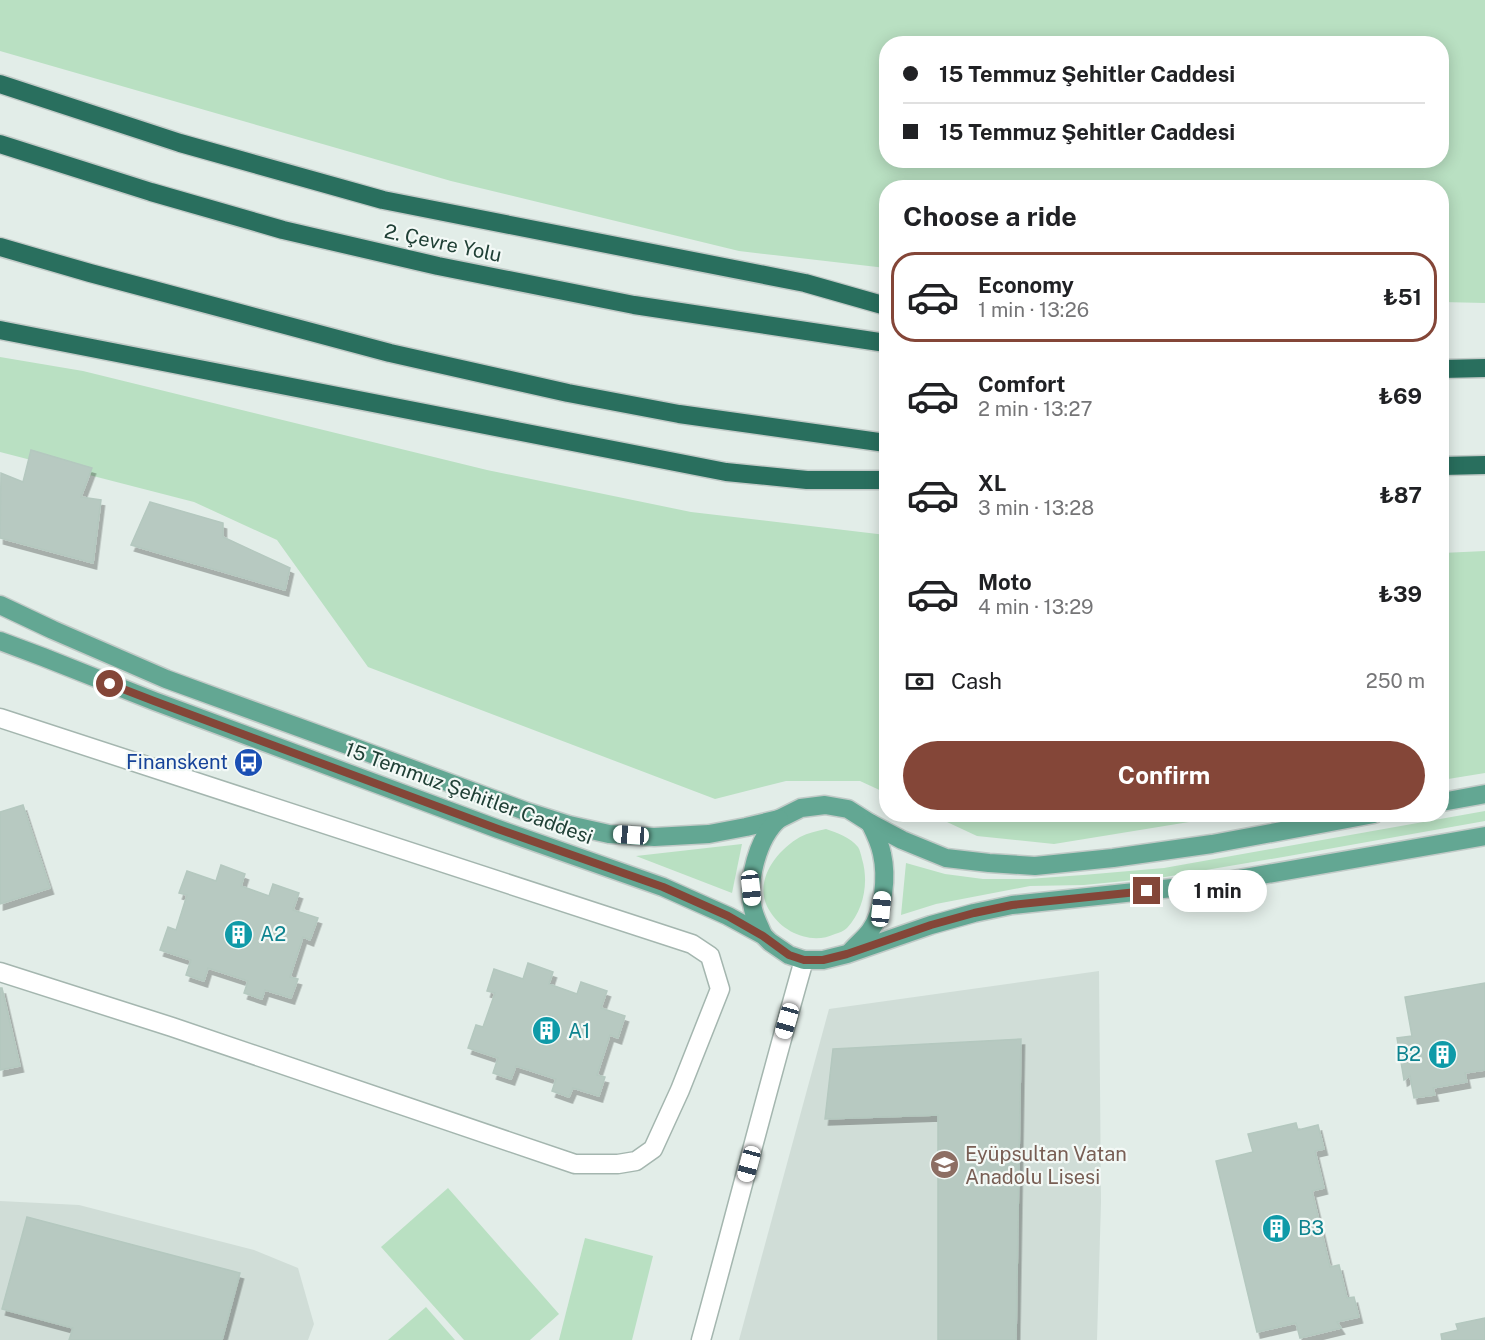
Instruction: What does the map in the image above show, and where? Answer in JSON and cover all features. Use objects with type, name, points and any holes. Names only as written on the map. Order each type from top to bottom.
[{"type":"highway","points":[[0,84],[180,143],[383,200],[805,283],[879,304]]},
{"type":"highway","name":"2. Çevre Yolu","points":[[0,144],[151,192],[283,230],[427,263],[634,305],[879,341]]},
{"type":"highway","points":[[0,246],[90,273],[379,350],[567,393],[679,414],[879,442]]},
{"type":"highway","points":[[0,330],[726,472],[807,480],[879,480]]},
{"type":"highway","points":[[1449,369],[1485,368]]},
{"type":"highway","points":[[1449,466],[1485,465]]},
{"type":"main road","name":"15 Temmuz Şehitler Caddesi","points":[[0,604],[53,630],[166,679],[525,811],[569,825],[609,834],[654,837],[708,834],[779,819],[801,808],[825,805],[848,809],[902,840],[946,858],[1035,866],[1212,844],[1331,822]]},
{"type":"main road","name":"15 Temmuz Şehitler Caddesi","points":[[0,641],[198,718],[498,829],[663,887],[728,916],[763,936],[789,955],[804,960]]},
{"type":"main road","points":[[1449,801],[1485,794]]},
{"type":"main road","points":[[763,936],[753,909],[751,888],[755,862],[772,825],[779,819]]},
{"type":"main road","points":[[847,954],[871,930],[881,909],[884,881],[883,855],[870,823]]},
{"type":"main road","points":[[804,960],[823,960],[847,954],[931,925],[1012,905],[1210,884],[1485,836]]},
{"type":"street","points":[[0,718],[692,944],[710,956],[720,989],[680,1090],[653,1149],[636,1161],[618,1164],[575,1164],[172,1027],[0,972]]},
{"type":"street","points":[[701,1340],[804,960]]},
{"type":"shaded area","name":"Eyüpsultan Vatan Anadolu Lisesi","points":[[1099,971],[1101,1202],[1097,1340],[739,1340],[829,1009]]},
{"type":"shaded area","points":[[0,1201],[79,1205],[254,1250],[298,1268],[314,1324],[308,1340],[0,1340]]},
{"type":"green space","points":[[0,0],[1485,0],[1485,303],[1449,302],[1449,180],[879,180],[879,267],[739,251],[451,181],[0,51]]},
{"type":"green space","points":[[0,357],[83,371],[487,470],[691,512],[879,534],[879,790],[860,781],[786,781],[715,799],[368,667],[277,540],[194,502],[0,452]]},
{"type":"green space","points":[[1485,551],[1485,773],[1449,779],[1449,553]]},
{"type":"green space","points":[[1485,811],[1485,821],[1283,857],[1165,877],[1084,885],[1030,886],[936,904],[901,915],[906,863],[945,874],[983,879],[1028,879],[1164,868],[1423,822],[1449,822],[1449,817]]},
{"type":"green space","points":[[947,822],[1189,822],[1054,844],[977,836]]},
{"type":"green space","points":[[826,829],[847,838],[859,848],[865,877],[864,895],[858,913],[846,929],[826,937],[808,937],[791,931],[777,920],[765,902],[763,891],[768,870],[790,843],[813,832]]},
{"type":"green space","points":[[742,844],[732,893],[636,856]]},
{"type":"green space","points":[[448,1188],[559,1314],[530,1340],[464,1340],[381,1247]]},
{"type":"green space","points":[[585,1238],[653,1256],[632,1340],[559,1340]]},
{"type":"green space","points":[[426,1307],[455,1340],[388,1340]]},
{"type":"building","points":[[31,450],[92,468],[81,497],[101,500],[93,563],[0,538],[1,473],[23,482]]},
{"type":"building","points":[[150,502],[223,523],[223,537],[290,568],[285,590],[131,545]]},
{"type":"building","points":[[23,805],[50,888],[0,904],[0,812]]},
{"type":"building","name":"A2","points":[[221,865],[245,874],[241,886],[269,896],[273,884],[299,893],[293,910],[318,918],[310,940],[303,937],[290,977],[298,979],[291,998],[265,990],[262,999],[244,993],[248,981],[208,968],[204,981],[186,975],[191,960],[160,950],[168,927],[176,930],[187,895],[179,893],[187,871],[216,881]]},
{"type":"building","name":"A1","points":[[528,963],[553,972],[549,984],[577,994],[581,982],[607,991],[601,1008],[625,1016],[618,1038],[610,1035],[597,1075],[605,1077],[599,1096],[573,1088],[569,1097],[552,1091],[556,1079],[516,1066],[511,1079],[493,1073],[498,1058],[468,1048],[476,1025],[483,1027],[495,993],[487,991],[494,969],[523,979]]},
{"type":"building","name":"B2","points":[[1485,983],[1485,1070],[1465,1073],[1467,1082],[1433,1088],[1435,1095],[1414,1098],[1410,1076],[1404,1080],[1397,1038],[1412,1036],[1405,997]]},
{"type":"building","points":[[0,988],[2,988],[20,1066],[0,1070]]},
{"type":"building","points":[[1021,1039],[1016,1340],[938,1340],[938,1115],[825,1119],[833,1049]]},
{"type":"building","name":"B3","points":[[1296,1123],[1298,1130],[1318,1125],[1324,1149],[1315,1151],[1324,1188],[1312,1191],[1330,1267],[1339,1265],[1347,1298],[1354,1297],[1359,1317],[1337,1322],[1341,1328],[1300,1338],[1296,1323],[1257,1332],[1216,1161],[1253,1152],[1248,1134]]},
{"type":"building","points":[[27,1217],[240,1273],[222,1340],[69,1340],[73,1328],[2,1309]]},
{"type":"building","points":[[1485,1318],[1485,1340],[1442,1340],[1441,1334],[1458,1330],[1456,1324]]},
{"type":"place","name":"Finanskent","points":[[249,762]]},
{"type":"place","name":"A2","points":[[239,934]]},
{"type":"place","name":"A1","points":[[547,1031]]},
{"type":"place","name":"B2","points":[[1442,1054]]},
{"type":"place","name":"Eyüpsultan Vatan Anadolu Lisesi","points":[[944,1165]]},
{"type":"place","name":"B3","points":[[1277,1228]]},
{"type":"route","points":[[110,684],[498,829],[663,887],[728,916],[763,936],[789,955],[804,960],[823,960],[847,954],[931,925],[1012,905],[1147,891]]}]
